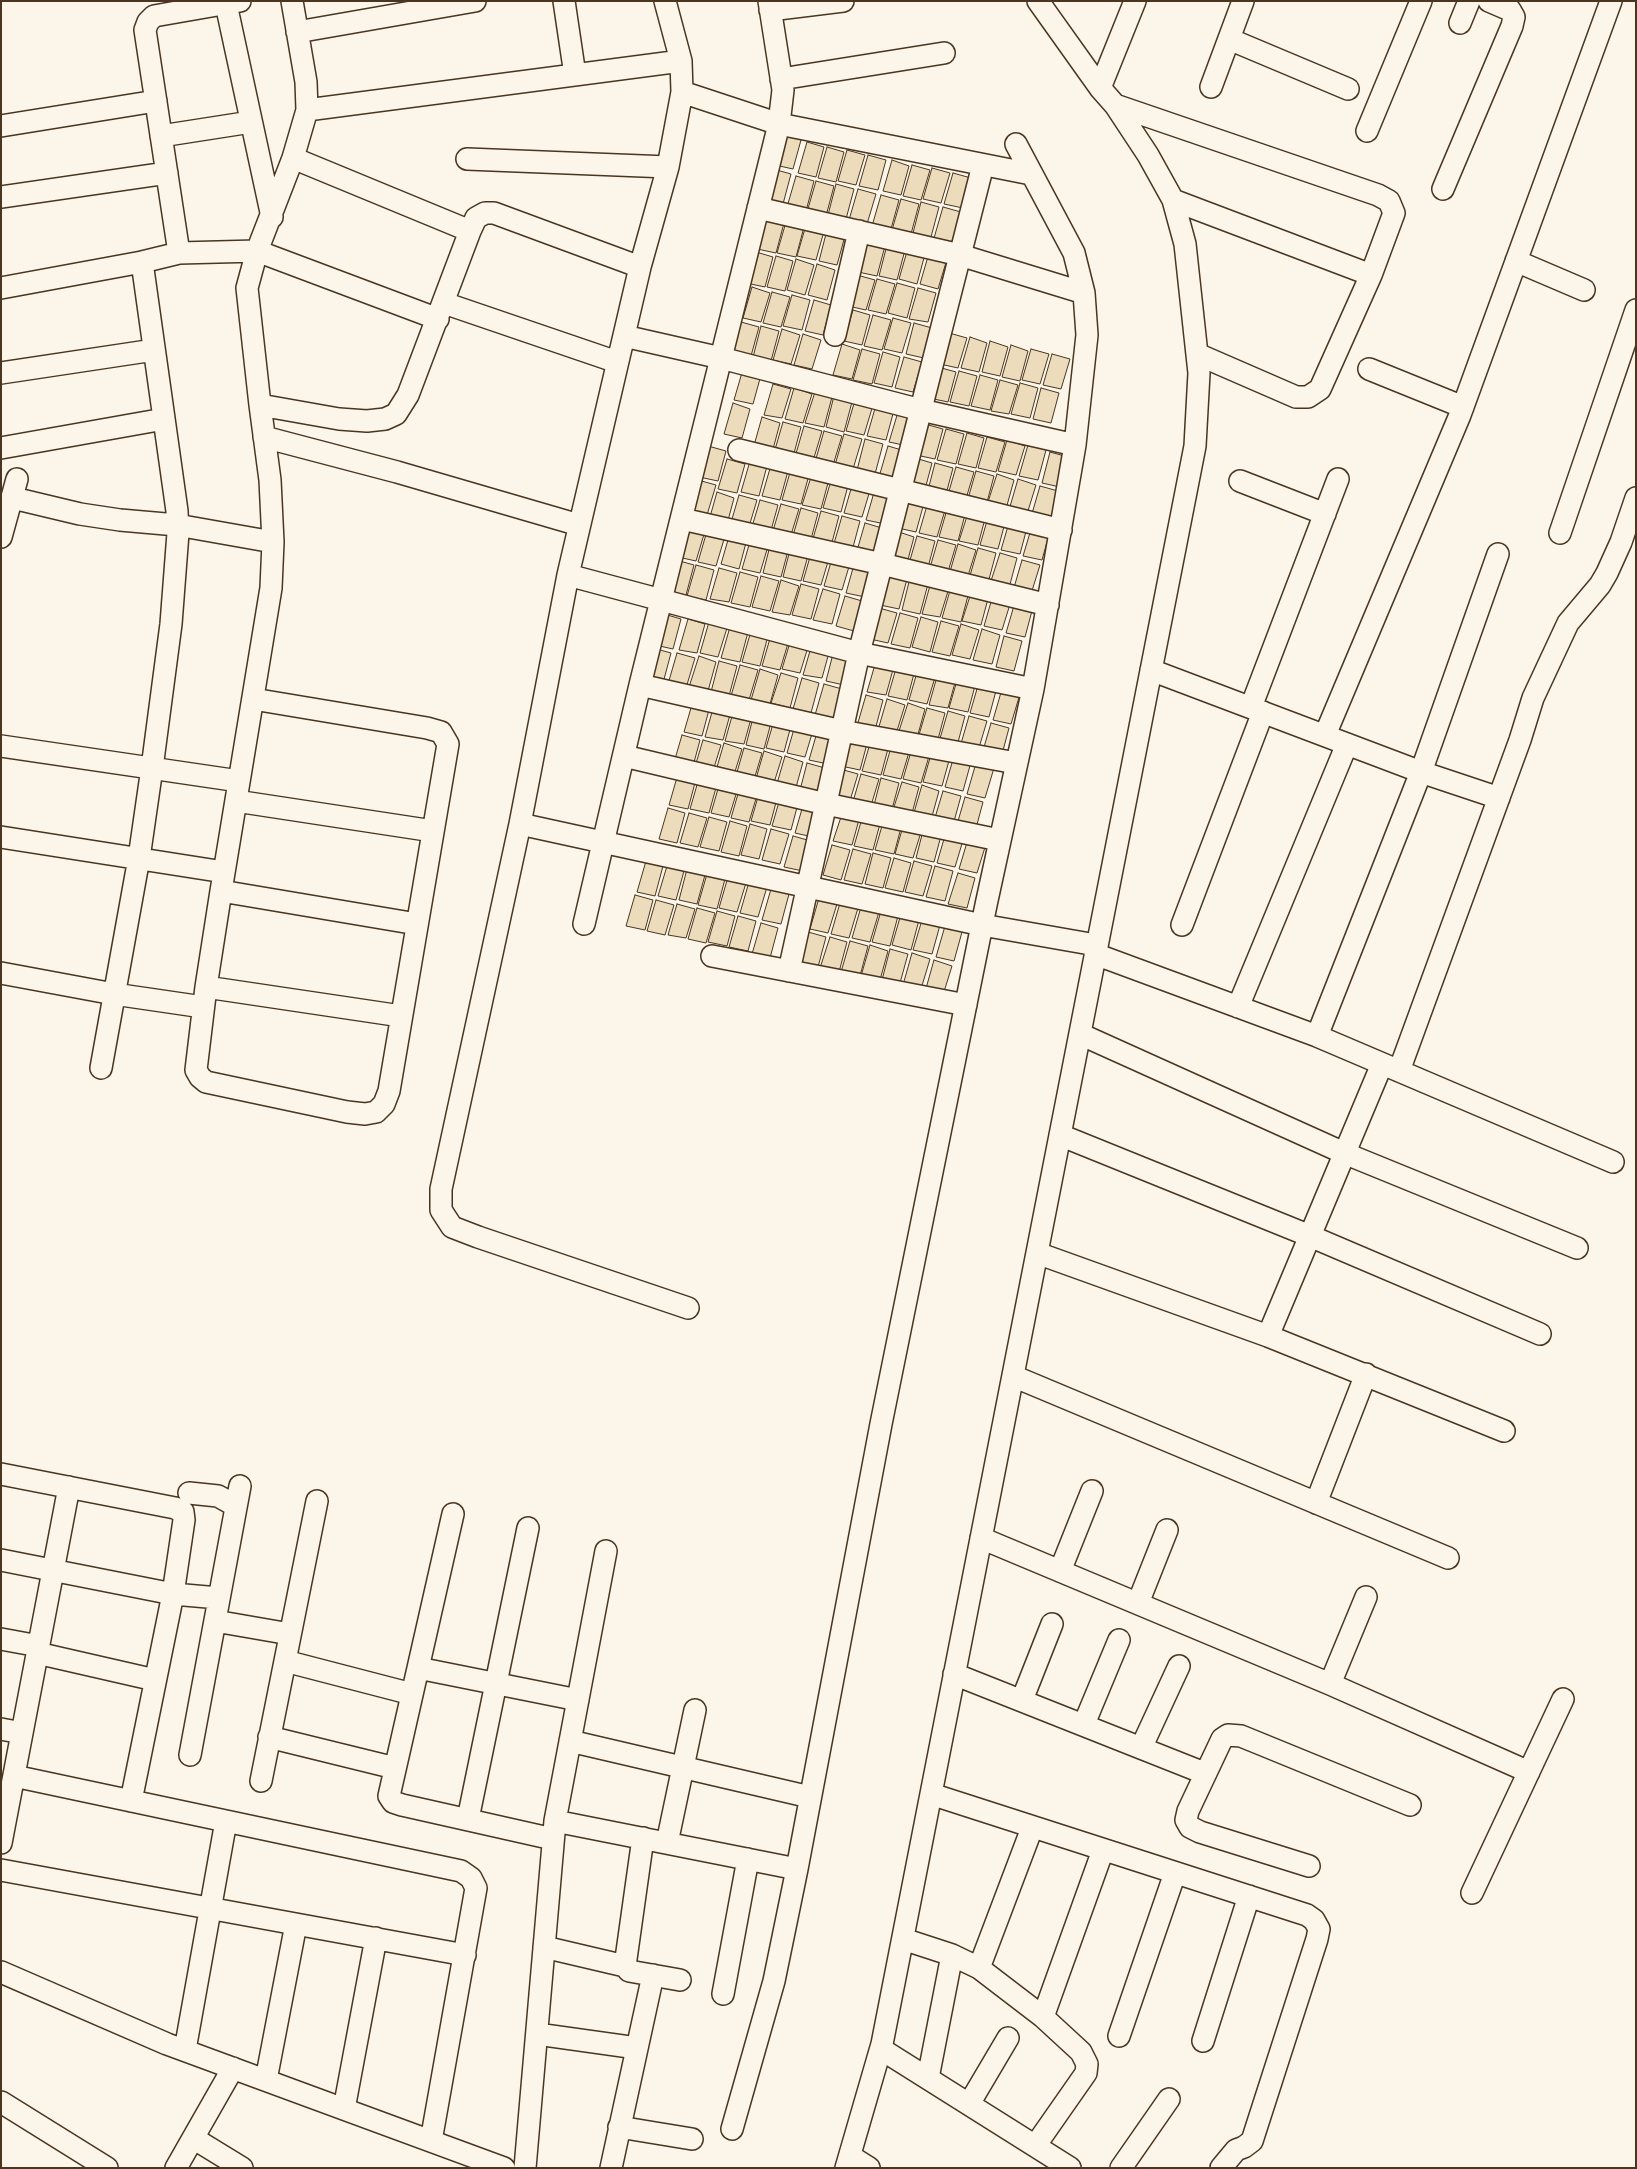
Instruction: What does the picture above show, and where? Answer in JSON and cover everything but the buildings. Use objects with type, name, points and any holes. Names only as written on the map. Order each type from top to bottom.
[{"type":"street","points":[[253,700],[441,732],[448,744],[389,1091],[384,1104],[376,1112],[365,1114],[206,1082],[196,1070],[204,997],[271,588],[273,542],[270,480],[247,288],[257,251],[272,217],[293,158],[307,110],[306,82],[292,1]]},
{"type":"street","points":[[297,32],[475,1]]},
{"type":"street","points":[[564,1],[575,75]]},
{"type":"street","points":[[665,1],[681,61],[682,92],[668,167],[640,268],[568,575],[520,824],[441,1189],[441,1210],[452,1227],[478,1238],[688,1308]]},
{"type":"street","points":[[584,924],[640,685],[779,124],[782,90],[769,6],[843,1]]},
{"type":"street","points":[[869,2168],[848,2162],[881,2049],[1195,446],[1199,373],[1185,244],[1173,200],[1148,155],[1115,105],[1100,88],[1038,1]]},
{"type":"street","points":[[1100,88],[1135,1]]},
{"type":"street","points":[[1212,86],[1243,1]]},
{"type":"street","points":[[1367,131],[1421,1]]},
{"type":"street","points":[[1460,23],[1469,1]]},
{"type":"street","points":[[1443,189],[1512,26],[1514,16],[1510,10],[1489,1]]},
{"type":"street","points":[[1325,735],[1463,407],[1611,1]]},
{"type":"street","points":[[180,254],[145,30],[148,22],[154,16],[198,5],[233,2],[251,122],[272,217]]},
{"type":"street","points":[[1229,39],[1348,89]]},
{"type":"street","points":[[781,79],[944,53]]},
{"type":"street","points":[[307,110],[681,61]]},
{"type":"street","points":[[682,92],[779,124],[1031,174]]},
{"type":"street","points":[[1,126],[156,101]]},
{"type":"street","points":[[1115,105],[1378,195],[1389,201],[1394,213],[1372,276],[1320,389],[1308,397],[1296,397],[1197,354]]},
{"type":"street","points":[[161,136],[251,122]]},
{"type":"street","points":[[732,2129],[774,1981],[797,1869],[880,1424],[999,840],[1033,689],[1075,445],[1087,335],[1084,293],[1074,253],[1016,144]]},
{"type":"street","points":[[293,158],[470,232]]},
{"type":"street","points":[[467,160],[668,167]]},
{"type":"street","points":[[789,971],[859,653],[983,165]]},
{"type":"street","points":[[1,196],[167,173]]},
{"type":"street","points":[[1173,200],[1372,276]]},
{"type":"street","points":[[758,208],[960,255],[1084,293]]},
{"type":"street","points":[[260,405],[338,419],[367,421],[385,419],[396,414],[408,395],[476,218],[485,212],[494,213],[640,268]]},
{"type":"street","points":[[835,334],[859,231]]},
{"type":"street","points":[[1,288],[180,254],[257,251],[441,311],[617,362]]},
{"type":"street","points":[[1516,261],[1584,290]]},
{"type":"street","points":[[101,1068],[139,858],[152,768],[171,624],[177,525],[142,262]]},
{"type":"street","points":[[1560,533],[1636,310]]},
{"type":"street","points":[[624,336],[721,358],[920,410],[1075,445]]},
{"type":"street","points":[[1,373],[154,350]]},
{"type":"street","points":[[1369,369],[1463,407]]},
{"type":"street","points":[[1,448],[164,419]]},
{"type":"street","points":[[264,437],[397,472],[579,525]]},
{"type":"street","points":[[739,450],[1061,530]]},
{"type":"street","points":[[1182,925],[1338,479]]},
{"type":"street","points":[[1240,481],[1325,514]]},
{"type":"street","points":[[1,537],[15,488],[110,519],[177,525],[273,542]]},
{"type":"street","points":[[1268,1336],[1344,1153],[1390,1067],[1499,798],[1533,698],[1568,623],[1600,585],[1607,573],[1621,542],[1636,498]]},
{"type":"street","points":[[682,519],[1048,604]]},
{"type":"street","points":[[1317,1036],[1422,772],[1498,554]]},
{"type":"street","points":[[568,575],[859,653],[1033,689]]},
{"type":"street","points":[[1151,670],[1422,772],[1499,798]]},
{"type":"street","points":[[640,685],[842,731],[1016,763]]},
{"type":"street","points":[[1238,1007],[1347,744]]},
{"type":"street","points":[[1,746],[152,768],[238,791],[433,831]]},
{"type":"street","points":[[624,756],[826,804],[999,840]]},
{"type":"street","points":[[520,824],[1096,949],[1238,1007],[1317,1036],[1614,1162]]},
{"type":"street","points":[[1,837],[139,858],[223,881],[417,924]]},
{"type":"street","points":[[712,956],[966,1004]]},
{"type":"street","points":[[1,973],[114,994],[204,997],[402,1016]]},
{"type":"street","points":[[1080,1034],[1344,1153],[1577,1248]]},
{"type":"street","points":[[1060,1135],[1310,1236],[1540,1334]]},
{"type":"street","points":[[1037,1253],[1268,1336],[1504,1430]]},
{"type":"street","points":[[1316,1502],[1366,1374]]},
{"type":"street","points":[[1013,1376],[1448,1558]]},
{"type":"street","points":[[1,1474],[175,1508],[183,1512],[184,1520],[173,1594],[131,1801]]},
{"type":"street","points":[[1,1844],[4,1818],[14,1776],[69,1487]]},
{"type":"street","points":[[1060,1571],[1092,1491]]},
{"type":"street","points":[[189,1493],[238,1496],[190,1755]]},
{"type":"street","points":[[261,1781],[317,1500]]},
{"type":"street","points":[[453,1514],[389,1796],[393,1802],[468,1819],[554,1830],[643,1838],[797,1869]]},
{"type":"street","points":[[468,1819],[528,1528]]},
{"type":"street","points":[[1138,1603],[1167,1530]]},
{"type":"street","points":[[981,1538],[1330,1684],[1529,1772]]},
{"type":"street","points":[[525,2168],[554,1830],[606,1551]]},
{"type":"street","points":[[1,1560],[173,1594],[219,1598]]},
{"type":"street","points":[[1330,1684],[1366,1597]]},
{"type":"street","points":[[215,1621],[290,1634]]},
{"type":"street","points":[[1022,1700],[1052,1624]]},
{"type":"street","points":[[1,1639],[155,1680]]},
{"type":"street","points":[[1084,1724],[1119,1640]]},
{"type":"street","points":[[285,1661],[412,1694]]},
{"type":"street","points":[[1142,1746],[1179,1666]]},
{"type":"street","points":[[418,1668],[578,1700]]},
{"type":"street","points":[[954,1674],[1142,1746],[1204,1772]]},
{"type":"street","points":[[1472,1893],[1563,1699]]},
{"type":"street","points":[[667,1843],[695,1710]]},
{"type":"street","points":[[1,1729],[22,1733]]},
{"type":"street","points":[[1310,1866],[1200,1832],[1190,1827],[1186,1820],[1188,1811],[1204,1772],[1222,1739],[1228,1734],[1241,1736],[1410,1805]]},
{"type":"street","points":[[269,1737],[395,1768]]},
{"type":"street","points":[[570,1741],[810,1798]]},
{"type":"street","points":[[14,1776],[461,1871],[471,1878],[476,1888],[431,2141]]},
{"type":"street","points":[[931,1794],[1307,1915],[1314,1920],[1319,1929],[1252,2141],[1236,2150],[1221,2168]]},
{"type":"street","points":[[185,2050],[212,1908],[226,1821]]},
{"type":"street","points":[[979,1968],[1032,1828]]},
{"type":"street","points":[[625,1966],[643,1838]]},
{"type":"street","points":[[1043,2017],[1103,1850]]},
{"type":"street","points":[[723,1994],[748,1859]]},
{"type":"street","points":[[1,1870],[465,1955]]},
{"type":"street","points":[[1119,2036],[1175,1873]]},
{"type":"street","points":[[1203,2041],[1249,1896]]},
{"type":"street","points":[[266,2080],[296,1924]]},
{"type":"street","points":[[344,2109],[376,1938]]},
{"type":"street","points":[[903,1938],[952,1955],[979,1968],[1043,2017],[1081,2052],[1087,2064],[1086,2073],[1035,2146]]},
{"type":"street","points":[[544,1947],[625,1966],[629,1971],[680,1980]]},
{"type":"street","points":[[928,2078],[952,1955]]},
{"type":"street","points":[[1,1972],[185,2050],[504,2168]]},
{"type":"street","points":[[610,2168],[653,1975]]},
{"type":"street","points":[[536,2034],[637,2048]]},
{"type":"street","points":[[969,2104],[1008,2038]]},
{"type":"street","points":[[881,2049],[1070,2168]]},
{"type":"street","points":[[176,2168],[234,2068]]},
{"type":"street","points":[[1120,2168],[1169,2099]]},
{"type":"street","points":[[1,2102],[106,2168]]},
{"type":"street","points":[[620,2127],[692,2139]]},
{"type":"street","points":[[193,2138],[242,2168]]}]
